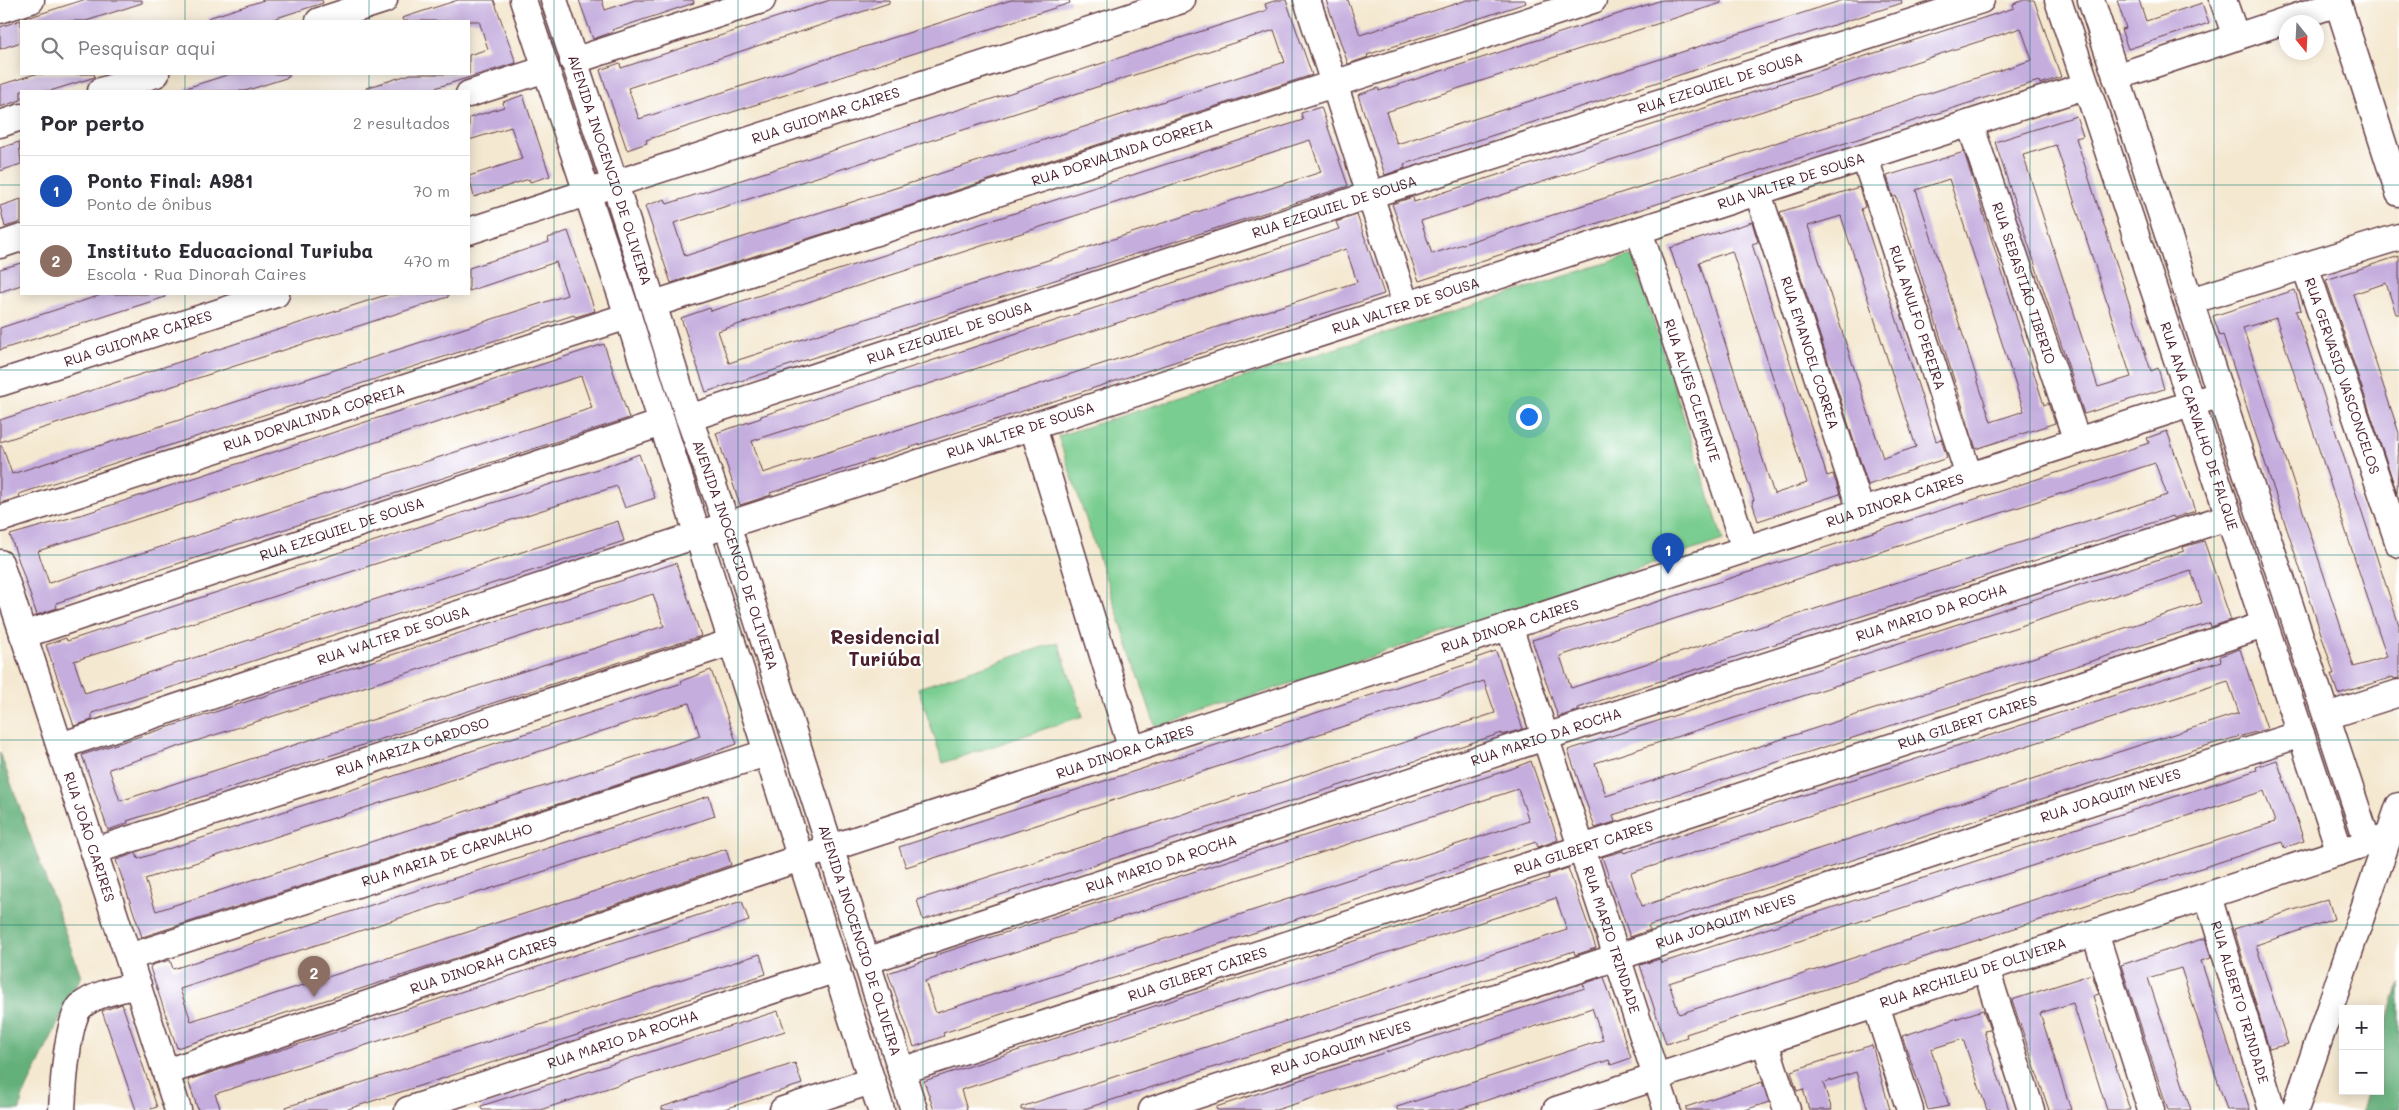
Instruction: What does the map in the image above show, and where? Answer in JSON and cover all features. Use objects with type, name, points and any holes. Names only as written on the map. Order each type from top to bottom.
[{"type":"street","points":[[0,10],[31,0]]},
{"type":"street","points":[[321,20],[384,0]]},
{"type":"street","name":"AVENIDA INOCENCIO DE OLIVEIRA","points":[[523,0],[628,316],[766,753],[882,1110]]},
{"type":"street","name":"AVENIDA INOCENCIO DE OLIVEIRA","points":[[554,0],[654,304],[689,418],[727,525],[914,1110]]},
{"type":"street","points":[[573,61],[762,0]]},
{"type":"street","name":"RUA GUIOMAR CAIRES","points":[[470,231],[1182,0]]},
{"type":"street","points":[[1307,0],[1406,306]]},
{"type":"street","name":"RUA DORVALINDA CORREIA","points":[[654,304],[1593,0]]},
{"type":"street","name":"RUA EZEQUIEL DE SOUSA","points":[[689,418],[1370,194],[1981,0]]},
{"type":"street","name":"RUA ANA CARVALHO DE FALQUE","points":[[2058,0],[2190,404],[2340,852]]},
{"type":"street","points":[[2091,0],[2327,716],[2378,840]]},
{"type":"street","points":[[2223,0],[2236,37]]},
{"type":"street","points":[[2116,77],[2337,2],[2399,193]]},
{"type":"street","points":[[470,94],[546,69]]},
{"type":"street","points":[[104,90],[153,75]]},
{"type":"street","name":"RUA VALTER DE SOUSA","points":[[727,525],[2085,86]]},
{"type":"street","points":[[0,124],[20,117]]},
{"type":"street","name":"RUA SEBASTIÃO TIBERIO","points":[[1970,124],[2077,441]]},
{"type":"street","name":"RUA ANULFO PEREIRA","points":[[1865,158],[1969,476]]},
{"type":"street","name":"RUA EMANOEL CORREA","points":[[1758,192],[1861,511]]},
{"type":"street","name":"RUA ALVES CLEMENTE","points":[[1639,231],[1744,549]]},
{"type":"street","points":[[2190,301],[2399,237]]},
{"type":"street","points":[[0,245],[20,238]]},
{"type":"street","name":"RUA GERVASIO VASCONCELOS","points":[[2305,266],[2399,544]]},
{"type":"street","name":"RUA GUIOMAR CAIRES","points":[[0,383],[273,295]]},
{"type":"street","name":"RUA DORVALINDA CORREIA","points":[[0,519],[628,316]]},
{"type":"street","name":"RUA DINORA CAIRES","points":[[800,858],[2221,394]]},
{"type":"street","name":"RUA EZEQUIEL DE SOUSA","points":[[23,635],[662,423]]},
{"type":"street","points":[[1033,426],[1132,750]]},
{"type":"street","name":"RUA MARIO DA ROCHA","points":[[866,961],[1545,737],[2228,517]]},
{"type":"street","name":"RUA WALTER DE SOUSA","points":[[60,746],[727,525]]},
{"type":"street","name":"RUA JOÃO CARIRES","points":[[0,563],[178,1110]]},
{"type":"street","name":"RUA GILBERT CAIRES","points":[[901,1071],[2264,625]]},
{"type":"street","name":"RUA MARIO TRINDADE","points":[[1509,626],[1667,1110]]},
{"type":"street","name":"RUA MARIZA CARDOSO","points":[[94,851],[732,642]]},
{"type":"street","points":[[2327,716],[2399,693]]},
{"type":"street","name":"RUA JOAQUIM NEVES","points":[[1152,1110],[2300,734]]},
{"type":"street","name":"RUA MARIA DE CARVALHO","points":[[129,958],[766,753]]},
{"type":"street","points":[[2295,1110],[2378,840],[2399,806]]},
{"type":"street","name":"RUA ARCHILEU DE OLIVEIRA","points":[[1556,1110],[2378,840]]},
{"type":"street","name":"RUA DINORAH CAIRES","points":[[166,1072],[800,858]]},
{"type":"street","name":"RUA ALBERTO TRINDADE","points":[[2208,896],[2272,1110]]},
{"type":"street","points":[[2096,933],[2151,1110]]},
{"type":"street","name":"RUA MARIO DA ROCHA","points":[[408,1110],[837,968]]},
{"type":"street","points":[[1986,969],[2031,1110]]},
{"type":"street","points":[[62,1110],[70,1026],[79,1006],[100,994],[138,984]]},
{"type":"street","points":[[1876,1005],[1910,1110]]},
{"type":"street","points":[[1764,1042],[1787,1110]]},
{"type":"street","points":[[783,1110],[871,1081]]},
{"type":"green space","points":[[1632,255],[1723,540],[1156,728],[1058,436]]},
{"type":"green space","points":[[1058,642],[1083,716],[943,763],[918,688]]},
{"type":"green space","points":[[0,753],[81,976],[22,1098],[20,1110],[0,1110]]},
{"type":"green space","points":[[2399,983],[2399,1110],[2361,1110],[2366,1095],[2384,1095],[2384,1033]]},
{"type":"building","points":[[83,0],[142,0],[142,3],[89,20],[28,20],[27,18]]},
{"type":"building","points":[[264,0],[322,0],[323,3],[270,20],[208,20],[208,18]]},
{"type":"building","points":[[458,0],[494,0],[516,63],[428,90],[367,90],[366,88],[408,75],[470,75],[470,55],[488,49],[479,21],[403,20],[402,18]]},
{"type":"building","points":[[579,0],[602,0],[605,10],[635,0],[693,0],[694,3],[612,30],[613,32],[593,39]]},
{"type":"building","points":[[830,0],[889,0],[889,3],[628,88],[639,119],[1011,0],[1069,0],[1070,3],[646,140],[647,143],[627,150],[600,70],[620,63],[621,68]]},
{"type":"building","points":[[1277,0],[1286,0],[1312,75],[671,283],[645,206],[665,199],[667,204],[1267,10],[1265,4]],"holes":[[[1274,30],[1285,62],[685,256],[674,223]]]},
{"type":"building","points":[[1326,0],[1348,0],[1360,35],[1467,0],[1525,0],[1526,3],[1367,55],[1368,57],[1348,64]]},
{"type":"building","points":[[1662,0],[1721,0],[1721,3],[1386,112],[1397,144],[1843,0],[1901,0],[1902,3],[1404,164],[1405,168],[1385,175],[1358,95],[1378,88],[1379,91]]},
{"type":"building","points":[[2024,0],[2034,0],[2061,77],[2040,84],[2039,81],[2000,93],[1419,281],[1392,204],[1413,197],[1414,202],[2014,8],[2013,4]],"holes":[[[2021,28],[2032,60],[1432,254],[1421,221]]]},
{"type":"building","points":[[2117,0],[2139,0],[2146,21],[2202,3],[2209,23],[2128,49],[2121,29],[2126,28]]},
{"type":"building","points":[[20,20],[20,42],[0,49],[0,27]]},
{"type":"building","points":[[32,75],[94,75],[95,77],[53,90],[20,90],[20,100],[0,107],[0,85]]},
{"type":"building","points":[[227,75],[289,75],[289,77],[248,90],[186,90],[186,88]]},
{"type":"building","points":[[523,95],[550,176],[530,182],[529,179],[474,197],[470,176],[522,159],[511,127],[470,140],[470,118],[504,107],[503,102]]},
{"type":"building","points":[[1321,107],[1348,186],[706,392],[681,318],[710,308],[711,311],[1303,120],[1301,113]],"holes":[[[1310,140],[1321,172],[729,363],[718,331]]]},
{"type":"building","points":[[2076,116],[2083,136],[2076,138],[2151,371],[2158,368],[2164,389],[2084,414],[1995,142]],"holes":[[[2056,145],[2131,377],[2098,387],[2023,155]]]},
{"type":"building","points":[[19,142],[20,164],[0,171],[0,148]]},
{"type":"building","points":[[1964,152],[2044,405],[2048,403],[2055,423],[1976,449],[1896,196],[1893,197],[1887,176]],"holes":[[[1949,179],[2024,411],[1991,422],[1916,190]]]},
{"type":"building","points":[[1859,187],[1865,207],[1861,209],[1936,441],[1941,439],[1947,458],[1868,485],[1780,212]],"holes":[[[1841,216],[1916,447],[1883,458],[1808,226]]]},
{"type":"building","points":[[20,199],[20,222],[5,227],[0,206]]},
{"type":"building","points":[[1357,215],[1384,294],[770,493],[771,495],[740,505],[716,433],[761,418],[761,416],[1339,229],[1336,222]],"holes":[[[1346,249],[1357,282],[763,473],[752,441]]]},
{"type":"building","points":[[1752,222],[1758,242],[1752,244],[1791,365],[1827,476],[1833,474],[1840,494],[1758,521],[1752,501],[1754,500],[1679,268],[1677,269],[1670,248]],"holes":[[[1732,251],[1807,483],[1774,494],[1699,262]]]},
{"type":"building","points":[[568,231],[595,311],[575,317],[574,315],[124,460],[19,494],[20,497],[0,503],[0,446],[2,446],[12,474],[567,295],[556,262],[470,291],[470,268],[549,242],[548,238]]},
{"type":"building","points":[[2399,256],[2399,314],[2396,314],[2386,283],[2353,294],[2399,433],[2397,493],[2326,280]]},
{"type":"building","points":[[20,263],[20,285],[0,292],[0,269]]},
{"type":"building","points":[[2295,290],[2301,310],[2296,311],[2399,625],[2399,678],[2394,679],[2393,677],[2338,694],[2331,674],[2334,674],[2223,335],[2220,336],[2213,316]],"holes":[[[2276,318],[2387,657],[2354,667],[2243,328]]]},
{"type":"building","points":[[101,295],[164,295],[165,297],[0,350],[0,328]]},
{"type":"building","points":[[386,295],[448,295],[448,297],[0,442],[0,420]]},
{"type":"building","points":[[604,344],[629,418],[56,603],[57,608],[37,615],[10,535],[87,513]],"holes":[[[581,376],[592,408],[49,583],[38,551]]]},
{"type":"building","points":[[2167,431],[2195,511],[2174,518],[2173,516],[1620,694],[1558,717],[1532,640],[1613,616],[2149,443],[2147,438]],"holes":[[[2155,463],[2167,495],[1571,688],[1560,656]]]},
{"type":"building","points":[[639,454],[655,498],[625,508],[617,486],[74,661],[85,693],[618,521],[624,541],[92,713],[92,720],[74,726],[46,645],[66,638],[67,641]]},
{"type":"building","points":[[2204,541],[2231,620],[2211,627],[2210,623],[1613,815],[1615,822],[1595,828],[1568,750],[2184,551],[2183,547]],"holes":[[[2191,571],[2202,603],[1606,796],[1595,763]]]},
{"type":"building","points":[[676,563],[701,636],[127,821],[128,823],[108,830],[82,755]],"holes":[[[653,594],[664,626],[120,801],[109,769]]]},
{"type":"building","points":[[2240,649],[2267,729],[2212,744],[1648,926],[1650,930],[1630,937],[1602,857],[1623,851],[1624,853],[2221,661],[2220,656]],"holes":[[[2228,681],[2239,713],[1642,906],[1631,873]]]},
{"type":"building","points":[[1496,651],[1523,729],[1502,735],[1502,733],[923,920],[917,900],[1495,713],[1484,681],[906,867],[899,847],[1477,661],[1476,658]]},
{"type":"building","points":[[711,670],[737,744],[667,769],[142,937],[116,860],[136,853],[138,859],[682,683],[681,681]],"holes":[[[689,703],[700,736],[156,911],[145,879]]]},
{"type":"building","points":[[2277,760],[2304,841],[2284,848],[2282,842],[1686,1034],[1687,1037],[1666,1044],[1640,965],[1660,959],[1661,963],[2257,770],[2256,767]],"holes":[[[2264,791],[2275,822],[1679,1014],[1669,983]]]},
{"type":"building","points":[[1531,761],[1558,840],[1538,847],[1536,842],[943,1033],[944,1036],[914,1047],[888,973],[936,957],[936,955]],"holes":[[[1518,789],[1529,821],[936,1013],[925,981]]]},
{"type":"building","points":[[709,796],[715,816],[180,989],[191,1021],[726,849],[731,865],[478,951],[177,1048],[150,968],[152,965],[170,960],[173,969]]},
{"type":"building","points":[[1568,868],[1596,948],[1575,955],[1574,951],[1081,1110],[1021,1110],[1021,1107],[1567,930],[1556,898],[961,1090],[967,1110],[934,1110],[924,1081],[1549,878],[1548,875]]},
{"type":"building","points":[[2328,899],[2334,919],[2256,945],[2288,1044],[2269,1049],[2234,929]]},
{"type":"building","points":[[742,901],[749,921],[215,1094],[221,1110],[198,1110],[188,1080]]},
{"type":"building","points":[[2205,938],[2211,958],[2201,961],[2250,1110],[2227,1110],[2181,968],[2148,978],[2191,1110],[2168,1110],[2121,965]]},
{"type":"building","points":[[760,954],[766,974],[345,1110],[286,1110],[286,1107]]},
{"type":"building","points":[[2092,974],[2099,994],[2093,996],[2130,1110],[2107,1110],[2073,1003],[2040,1013],[2071,1110],[2049,1110],[2012,1000]]},
{"type":"building","points":[[1604,977],[1631,1058],[1611,1065],[1609,1060],[1457,1110],[1397,1110],[1397,1107],[1603,1040],[1592,1008],[1276,1110],[1217,1110],[1216,1107],[1585,988],[1583,984]]},
{"type":"building","points":[[122,1004],[157,1107],[148,1110],[136,1110],[102,1011]]},
{"type":"building","points":[[1983,1010],[1990,1030],[1984,1031],[2009,1110],[1987,1110],[1963,1039],[1931,1049],[1949,1106],[1928,1110],[1902,1036]]},
{"type":"building","points":[[778,1011],[785,1031],[540,1110],[482,1110],[481,1106]]},
{"type":"building","points":[[1872,1045],[1890,1110],[1868,1110],[1856,1072],[1823,1083],[1832,1110],[1809,1110],[1803,1089],[1797,1091],[1791,1071]]},
{"type":"building","points":[[795,1063],[802,1084],[721,1110],[662,1110],[662,1107]]},
{"type":"building","points":[[1762,1082],[1769,1102],[1745,1110],[1686,1110],[1686,1107]]},
{"type":"place","name":"Ponto Final: A981","points":[[1668,574]]},
{"type":"place","name":"Instituto Educacional Turiuba","points":[[314,997]]},
{"type":"district","name":"Residencial Turiúba","points":[[885,648]]}]
